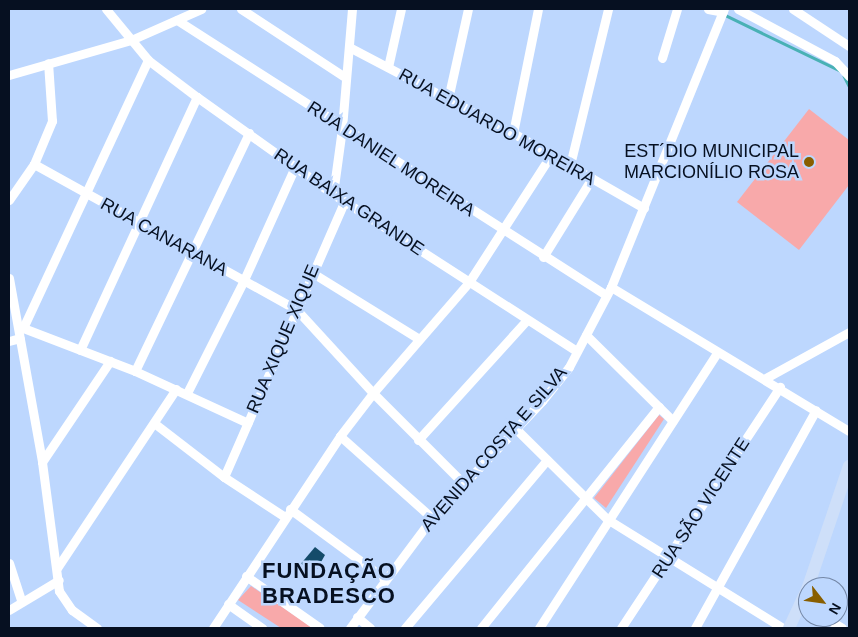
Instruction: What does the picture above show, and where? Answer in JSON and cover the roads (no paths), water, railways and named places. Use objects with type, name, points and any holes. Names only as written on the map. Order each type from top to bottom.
[{"type":"main road","points":[[811,577],[849,466]]},
{"type":"main road","points":[[789,628],[798,615]]},
{"type":"street","name":"RUA BAIXA GRANDE","points":[[106,9],[148,60],[197,97],[344,202],[577,351]]},
{"type":"street","points":[[9,75],[131,40],[201,9]]},
{"type":"street","points":[[241,9],[345,77]]},
{"type":"street","points":[[333,194],[342,128],[352,9]]},
{"type":"street","points":[[388,67],[401,9]]},
{"type":"street","points":[[448,99],[468,9]]},
{"type":"street","points":[[513,133],[538,9]]},
{"type":"street","points":[[570,165],[608,9]]},
{"type":"street","points":[[662,58],[677,9]]},
{"type":"street","points":[[708,9],[723,11]]},
{"type":"street","points":[[738,9],[835,61],[849,76]]},
{"type":"street","points":[[793,9],[849,46]]},
{"type":"street","name":"AVENIDA COSTA E SILVA","points":[[350,628],[384,578],[432,518],[514,427],[557,384],[577,351],[609,291],[723,11]]},
{"type":"street","name":"RUA DANIEL MOREIRA","points":[[177,20],[543,257],[609,291],[780,387],[849,431]]},
{"type":"street","name":"RUA EDUARDO MOREIRA","points":[[349,47],[513,133],[644,208]]},
{"type":"street","points":[[20,327],[87,194],[148,60]]},
{"type":"street","points":[[9,200],[34,164],[52,121],[48,63]]},
{"type":"street","points":[[80,350],[137,223],[197,97]]},
{"type":"street","points":[[136,371],[249,133]]},
{"type":"street","points":[[213,628],[290,508],[340,436],[373,393],[469,282],[551,155]]},
{"type":"street","name":"RUA CANARANA","points":[[34,164],[192,254],[296,309]]},
{"type":"street","points":[[187,393],[243,282],[295,167]]},
{"type":"street","points":[[543,257],[592,178]]},
{"type":"street","name":"RUA XIQUE XIQUE","points":[[224,476],[311,272],[344,202]]},
{"type":"street","points":[[311,272],[419,339]]},
{"type":"street","points":[[9,278],[20,327],[20,338],[42,462],[59,591],[66,602],[97,628]]},
{"type":"street","points":[[296,309],[418,440],[464,484]]},
{"type":"street","points":[[418,440],[527,320]]},
{"type":"street","points":[[20,327],[110,360],[187,393],[248,423]]},
{"type":"street","points":[[764,378],[849,332]]},
{"type":"street","points":[[586,336],[673,421]]},
{"type":"street","points":[[9,341],[20,338]]},
{"type":"street","points":[[539,628],[717,353]]},
{"type":"street","points":[[42,462],[110,360]]},
{"type":"street","name":"RUA SÃO VICENTE","points":[[621,628],[780,387]]},
{"type":"street","points":[[57,568],[176,389]]},
{"type":"street","points":[[481,628],[659,407]]},
{"type":"street","points":[[695,628],[816,410]]},
{"type":"street","points":[[154,423],[224,476],[285,517]]},
{"type":"street","points":[[514,427],[586,500],[608,519],[783,628]]},
{"type":"street","points":[[340,436],[432,518]]},
{"type":"street","points":[[405,628],[547,460]]},
{"type":"street","points":[[290,508],[384,578]]},
{"type":"street","points":[[9,563],[21,601]]},
{"type":"street","points":[[246,576],[320,628]]},
{"type":"street","points":[[9,610],[21,601],[59,580]]},
{"type":"street","points":[[228,604],[262,628]]},
{"type":"street","points":[[357,617],[370,628]]},
{"type":"waterway","points":[[725,15],[839,70]]},
{"type":"waterway","points":[[844,76],[849,86]]},
{"type":"place","name":"EST´DIO MUNICIPAL MARCIONÍLIO ROSA","points":[[809,162]]},
{"type":"district","name":"FUNDAÇÃO BRADESCO","points":[[329,582]]}]
